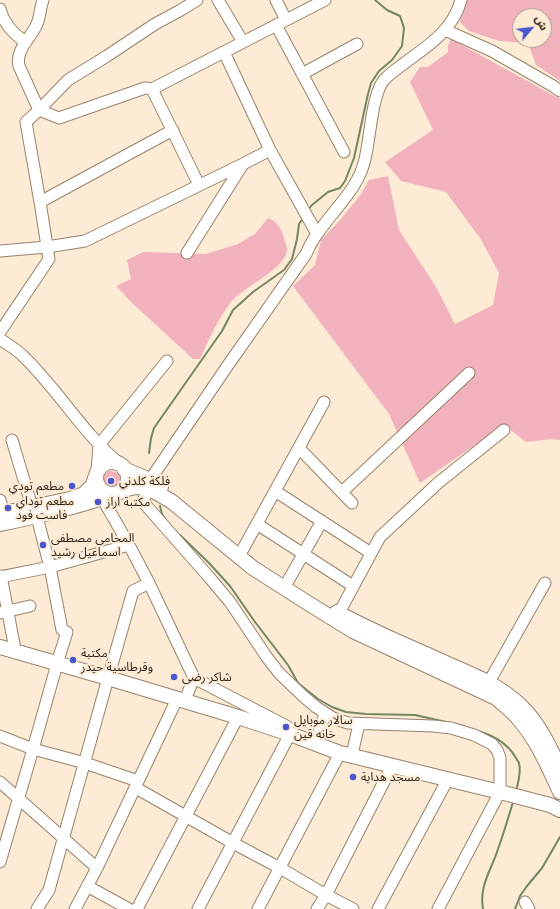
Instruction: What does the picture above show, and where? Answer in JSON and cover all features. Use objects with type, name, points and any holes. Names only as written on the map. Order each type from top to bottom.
[{"type":"main road","points":[[104,486],[99,468],[112,462],[123,467],[172,501],[253,568],[347,628],[496,698],[517,717],[537,745],[560,792]]},
{"type":"main road","points":[[1,513],[35,512],[84,494],[93,485],[126,487],[128,478],[123,467]]},
{"type":"main road","points":[[35,512],[104,486],[136,487],[149,484],[178,498],[243,549],[288,581],[339,613],[489,682],[513,699],[528,714],[543,736],[560,769]]},
{"type":"main road","points":[[0,640],[58,661]]},
{"type":"main road","points":[[0,647],[109,675],[182,697],[317,738],[343,748],[347,752],[502,790],[560,802]]},
{"type":"main road","points":[[182,697],[238,717],[289,730],[347,752],[392,766],[448,780],[502,790]]},
{"type":"main road","points":[[529,796],[560,810]]},
{"type":"street","points":[[43,0],[36,26],[25,42],[18,58],[18,62],[39,110],[59,118],[146,88],[152,89],[325,0]]},
{"type":"street","points":[[0,332],[49,259],[26,122],[68,80],[155,24],[180,5],[197,0]]},
{"type":"street","points":[[218,0],[243,42]]},
{"type":"street","points":[[276,0],[281,23],[302,74],[344,152]]},
{"type":"street","points":[[438,909],[502,790],[500,758],[497,750],[492,744],[474,735],[451,728],[401,724],[353,724],[340,721],[325,714],[302,696],[279,673],[230,602],[143,502],[149,484],[226,368],[306,254],[317,234],[346,196],[360,174],[365,161],[373,113],[380,86],[384,80],[442,34],[453,18],[461,0]]},
{"type":"street","points":[[0,9],[4,21],[16,35],[25,42]]},
{"type":"street","points":[[445,30],[492,51],[560,91]]},
{"type":"street","points":[[302,74],[357,44]]},
{"type":"street","points":[[224,52],[270,150],[317,234]]},
{"type":"street","points":[[152,89],[199,185]]},
{"type":"street","points":[[40,202],[173,130]]},
{"type":"street","points":[[0,251],[47,247],[85,241],[270,150]]},
{"type":"street","points":[[187,253],[243,164]]},
{"type":"street","points":[[0,339],[21,354],[40,374],[99,445],[110,457],[123,467]]},
{"type":"street","points":[[167,362],[99,445],[104,486],[130,545],[194,678],[289,730],[233,843],[198,909]]},
{"type":"street","points":[[342,492],[469,373]]},
{"type":"street","points":[[243,549],[324,402]]},
{"type":"street","points":[[339,613],[380,537],[438,483],[504,430]]},
{"type":"street","points":[[0,862],[66,632],[62,630],[50,566],[35,512],[12,440]]},
{"type":"street","points":[[299,448],[352,503]]},
{"type":"street","points":[[275,490],[371,553]]},
{"type":"street","points":[[288,581],[322,521]]},
{"type":"street","points":[[257,524],[354,586]]},
{"type":"street","points":[[14,644],[4,612],[0,577],[50,566],[130,545]]},
{"type":"street","points":[[38,909],[49,890],[133,591],[149,583]]},
{"type":"street","points":[[489,682],[545,583]]},
{"type":"street","points":[[4,612],[30,606]]},
{"type":"street","points":[[75,909],[182,697],[194,678]]},
{"type":"street","points":[[317,738],[325,714]]},
{"type":"street","points":[[137,909],[238,717]]},
{"type":"street","points":[[258,909],[347,752],[359,724]]},
{"type":"street","points":[[0,736],[33,749],[85,763],[137,785],[185,816],[353,909]]},
{"type":"street","points":[[317,909],[326,895],[392,766]]},
{"type":"street","points":[[378,909],[448,780]]},
{"type":"street","points":[[0,782],[97,868]]},
{"type":"street","points":[[87,886],[129,909]]},
{"type":"shaded area","points":[[463,0],[560,0],[560,81],[536,65],[530,48],[552,48],[552,8],[512,8],[512,42],[499,41],[469,31],[460,22]]},
{"type":"shaded area","points":[[451,39],[560,99],[560,440],[553,439],[526,442],[504,425],[420,483],[389,414],[293,286],[315,265],[321,240],[341,219],[361,194],[369,180],[388,176],[399,230],[436,287],[455,324],[493,305],[499,273],[480,238],[446,192],[401,181],[385,162],[433,130],[410,82],[420,67],[428,67],[448,52],[448,46]]},
{"type":"shaded area","points":[[268,218],[277,223],[282,231],[287,249],[285,257],[272,271],[231,302],[218,322],[200,359],[193,359],[132,303],[116,286],[131,279],[127,260],[143,252],[206,254],[238,244],[255,234]]},
{"type":"shaded area","points":[[107,471],[115,471],[121,477],[121,485],[115,491],[107,491],[101,485],[101,477]]},
{"type":"waterway","points":[[308,210],[328,192],[340,188],[345,181],[354,158],[371,83],[379,71],[392,60],[402,46],[404,28],[400,16],[387,10],[375,0]]},
{"type":"waterway","points":[[149,453],[154,428],[222,331],[233,310],[253,292],[284,270],[292,259],[299,224],[304,217]]},
{"type":"waterway","points":[[160,506],[165,519]]},
{"type":"waterway","points":[[180,535],[230,586],[288,665],[298,683],[318,699],[332,707],[346,712],[415,715],[464,726]]},
{"type":"waterway","points":[[475,730],[487,734],[504,743],[512,752],[520,766],[516,791]]},
{"type":"waterway","points":[[483,909],[482,901],[484,887],[513,802]]},
{"type":"waterway","points":[[515,909],[520,896],[542,868],[560,837]]},
{"type":"place","name":"فلكة كلدني","points":[[111,481]]},
{"type":"place","name":"مطعم تودي","points":[[72,486]]},
{"type":"place","name":"مكتبة اراز","points":[[98,502]]},
{"type":"place","name":"مطعم توداي فاست فود","points":[[8,508]]},
{"type":"place","name":"المحامي مصطفى اسماعيل رشيد","points":[[43,545]]},
{"type":"place","name":"مكتبة وقرطاسية حيدر","points":[[73,660]]},
{"type":"place","name":"شاكر رضى","points":[[174,677]]},
{"type":"place","name":"سالار موبايل خانه قين","points":[[286,727]]},
{"type":"place","name":"مسجد هداية","points":[[353,777]]}]
